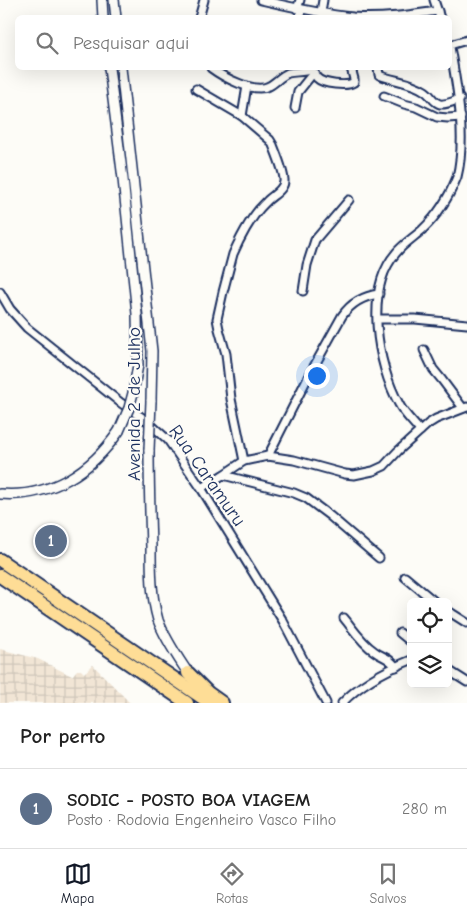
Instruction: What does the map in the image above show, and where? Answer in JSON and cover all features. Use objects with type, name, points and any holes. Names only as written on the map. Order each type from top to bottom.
[{"type":"highway","points":[[0,560],[210,703]]},
{"type":"highway","points":[[0,576],[187,703]]},
{"type":"highway","points":[[188,673],[208,693],[222,703]]},
{"type":"main road","points":[[102,0],[103,15]]},
{"type":"main road","points":[[114,0],[116,15]]},
{"type":"main road","name":"Avenida 2 de Julho","points":[[0,494],[38,492],[71,478],[85,469],[98,458],[119,431],[133,394],[138,365],[137,314],[109,70]]},
{"type":"main road","name":"Avenida 2 de Julho","points":[[121,70],[152,351],[149,450],[154,599],[165,637],[188,673]]},
{"type":"street","points":[[200,15],[204,0]]},
{"type":"street","points":[[262,0],[299,9],[336,15]]},
{"type":"street","points":[[300,0],[300,15]]},
{"type":"street","points":[[320,12],[323,0]]},
{"type":"street","points":[[418,15],[439,14],[434,0]]},
{"type":"street","points":[[452,45],[467,40]]},
{"type":"street","points":[[420,431],[399,406],[387,376],[380,350],[379,294],[384,270],[397,251],[432,220],[440,210],[457,176],[465,147],[460,99],[452,57]]},
{"type":"street","points":[[214,70],[247,86],[263,88],[289,73],[309,70]]},
{"type":"street","points":[[295,108],[298,92],[311,70]]},
{"type":"street","points":[[312,70],[316,78],[323,82],[348,85],[354,82],[352,70]]},
{"type":"street","points":[[378,70],[379,74],[389,79],[424,90],[439,104],[460,99]]},
{"type":"street","points":[[242,116],[247,86]]},
{"type":"street","points":[[196,89],[242,116],[270,140],[284,182],[280,190],[254,214],[237,245],[217,315],[226,354],[231,399],[244,461]]},
{"type":"street","points":[[384,96],[416,107],[437,117],[461,117]]},
{"type":"street","points":[[303,292],[307,265],[315,240],[349,200]]},
{"type":"street","name":"Rua Caramuru","points":[[0,292],[10,309],[28,328],[121,403],[160,431],[168,440],[201,488],[283,621],[326,703]]},
{"type":"street","points":[[268,456],[307,379],[347,308],[371,295],[379,294]]},
{"type":"street","points":[[378,319],[415,319],[467,324]]},
{"type":"street","points":[[201,488],[244,461],[268,456],[294,460],[354,475],[364,474],[384,466],[420,431],[436,419],[465,408],[433,369],[424,350]]},
{"type":"street","points":[[223,475],[294,493],[306,498],[379,558]]},
{"type":"street","points":[[405,577],[430,598]]},
{"type":"street","points":[[452,614],[467,623]]},
{"type":"street","points":[[344,618],[372,650],[387,657],[396,667]]},
{"type":"street","points":[[400,633],[407,639]]},
{"type":"street","points":[[342,703],[359,687],[407,662]]},
{"type":"street","points":[[452,673],[467,682]]},
{"type":"shaded area","points":[[0,649],[38,659],[72,676],[77,670],[81,670],[84,673],[93,665],[130,703],[0,703]]},
{"type":"place","name":"SODIC - POSTO BOA VIAGEM","points":[[51,541]]}]
